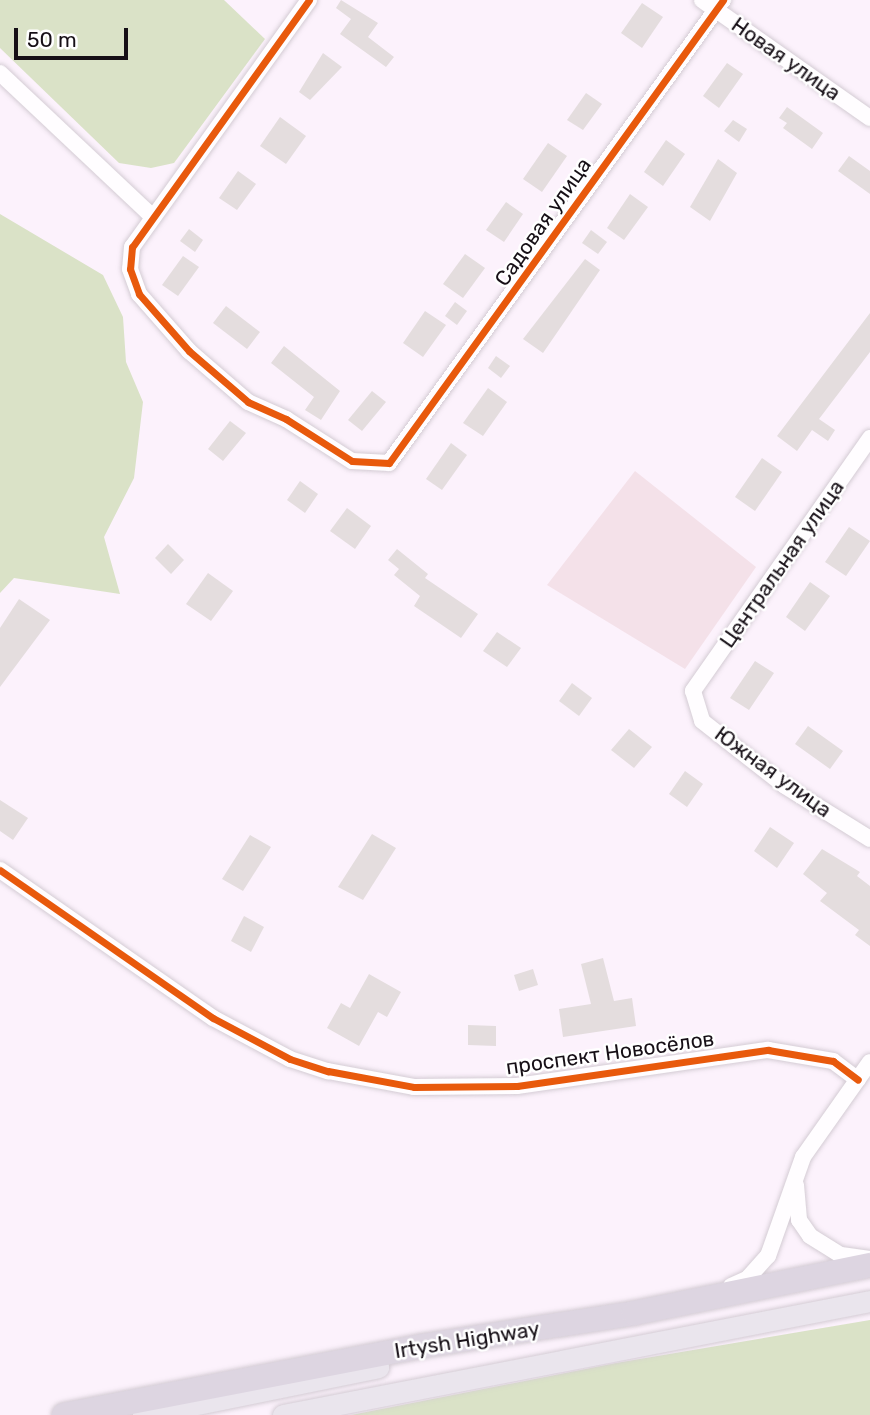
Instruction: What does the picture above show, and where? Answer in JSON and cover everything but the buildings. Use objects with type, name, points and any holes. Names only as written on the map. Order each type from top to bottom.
[{"type":"highway","name":"Irtysh Highway","points":[[64,1415],[422,1346],[634,1313],[870,1265]]},
{"type":"main road","points":[[283,1415],[870,1301]]},
{"type":"main road","points":[[143,1415],[634,1313]]},
{"type":"street","points":[[0,73],[153,217],[309,0]]},
{"type":"street","name":"Садовая улица","points":[[153,217],[132,247],[130,269],[139,294],[210,372],[248,402],[286,419],[320,445],[352,461],[389,463],[713,3]]},
{"type":"street","name":"Новая улица","points":[[713,3],[870,118]]},
{"type":"street","name":"Центральная улица","points":[[693,691],[870,438]]},
{"type":"street","name":"Южная улица","points":[[693,691],[702,721],[785,786],[870,839]]},
{"type":"street","name":"проспект Новосёлов","points":[[0,870],[213,1018],[290,1059],[328,1072],[414,1087],[517,1086],[768,1050],[833,1061],[858,1080]]},
{"type":"street","points":[[701,1300],[759,1269],[797,1169],[870,1062]]},
{"type":"street","points":[[797,1169],[795,1205],[810,1236],[841,1255],[870,1259]]},
{"type":"shaded area","points":[[635,471],[756,567],[685,669],[547,585]]},
{"type":"green space","points":[[0,0],[224,0],[265,39],[174,163],[151,168],[119,163],[0,48]]},
{"type":"green space","points":[[0,214],[103,275],[123,317],[126,362],[143,402],[134,478],[104,537],[120,594],[14,578],[0,593]]},
{"type":"green space","points":[[870,1320],[870,1415],[351,1415],[616,1363]]},
{"type":"cycle path","points":[[309,0],[132,247],[130,269],[139,294],[189,351],[248,402],[286,419],[352,461],[389,463],[723,0]]},
{"type":"cycle path","points":[[0,870],[213,1018],[290,1059],[328,1071],[414,1087],[517,1086],[768,1050],[833,1061],[858,1080]]}]
